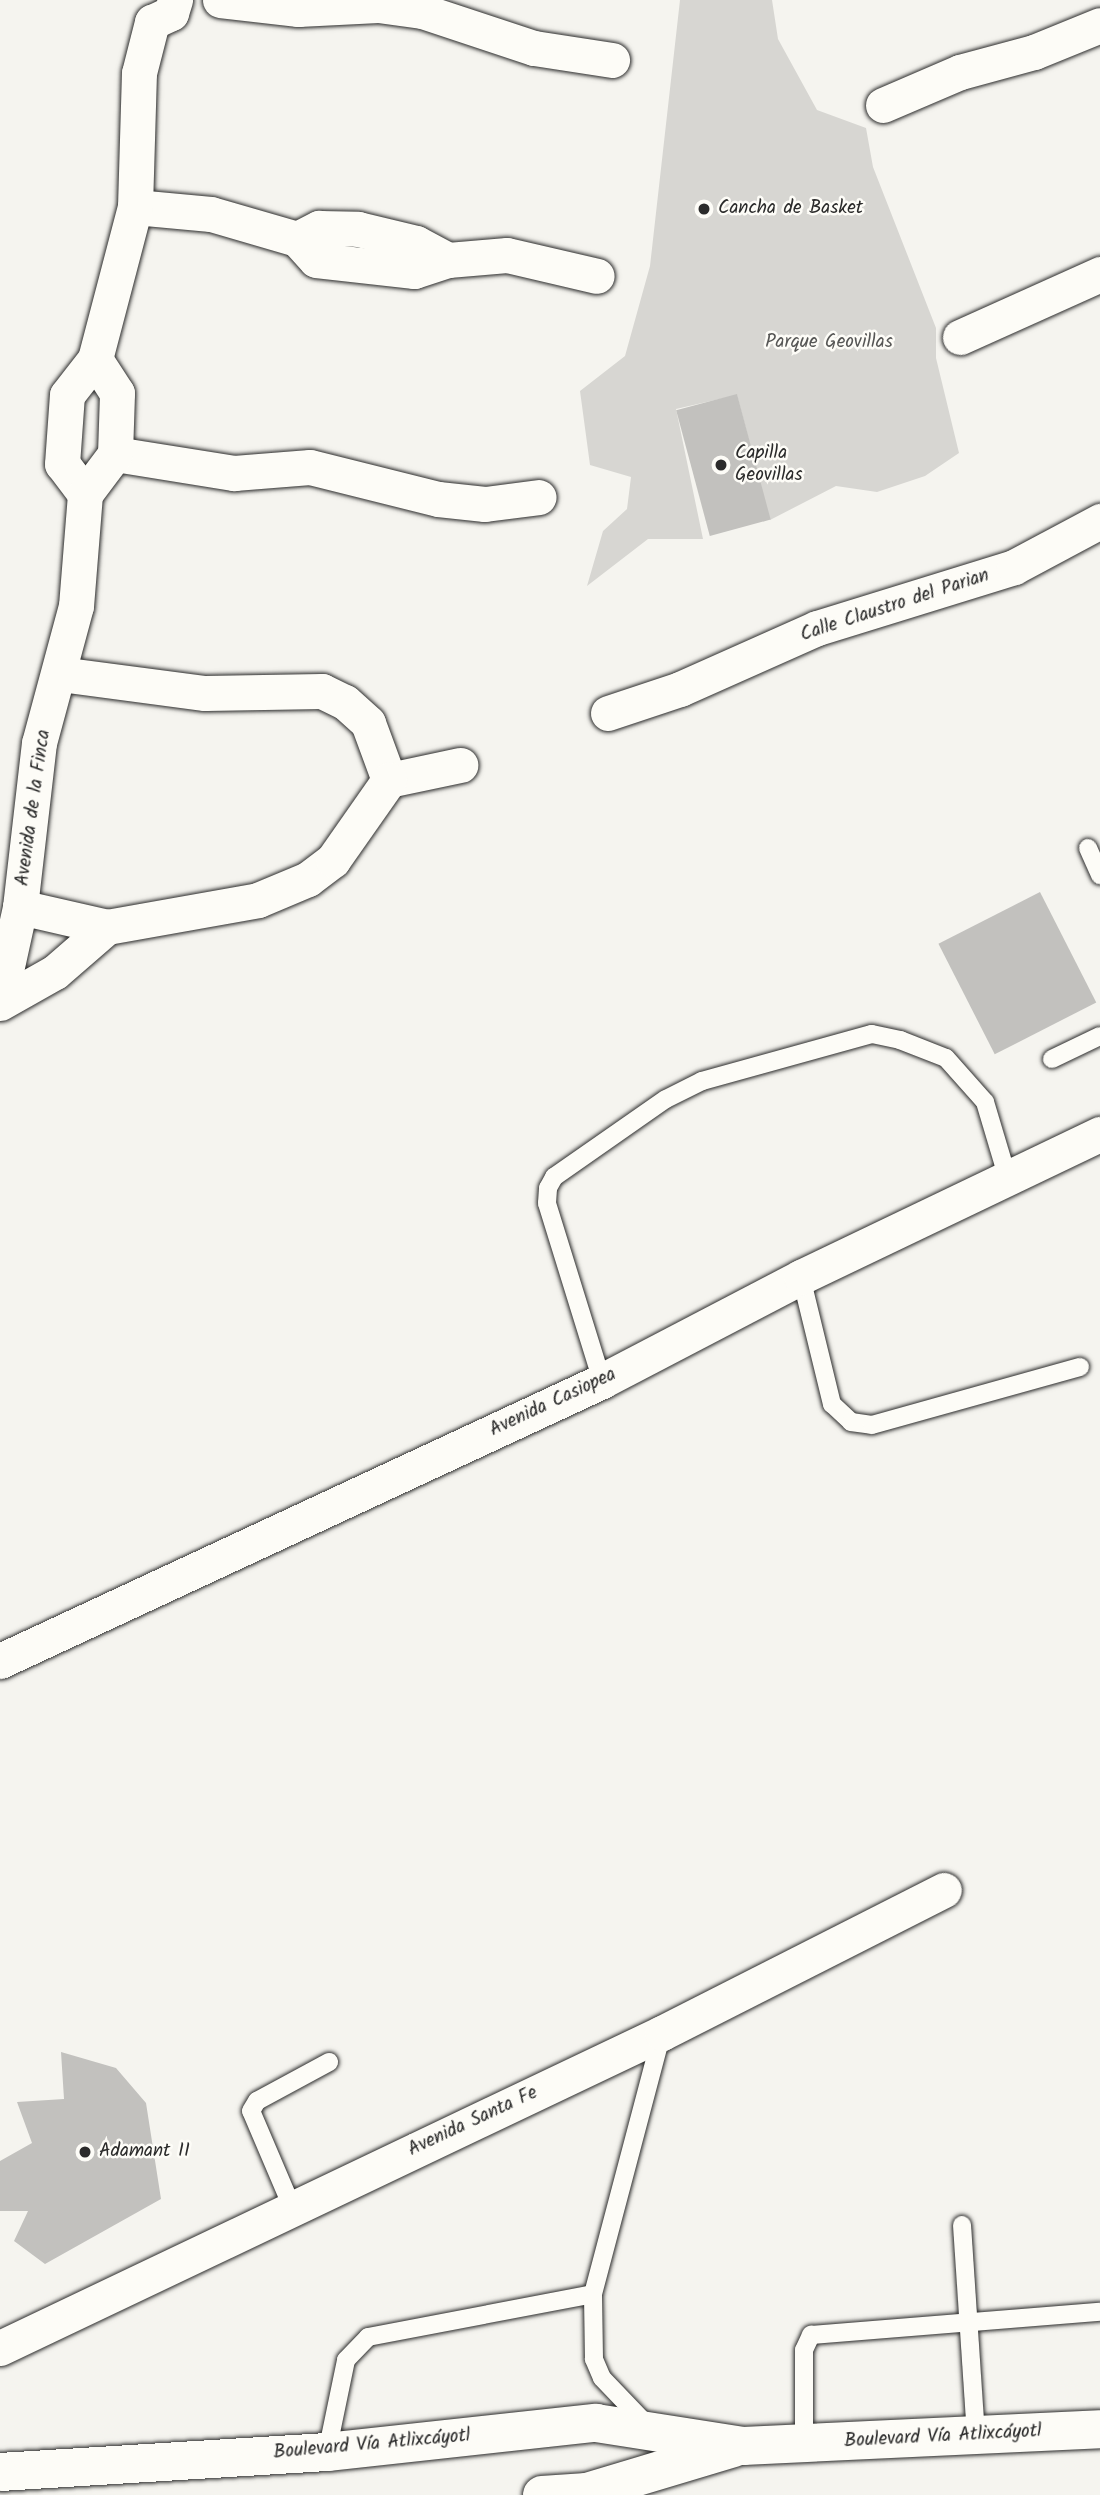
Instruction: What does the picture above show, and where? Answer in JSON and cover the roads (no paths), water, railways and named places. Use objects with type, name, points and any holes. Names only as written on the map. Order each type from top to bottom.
[{"type":"main road","name":"Boulevard Vía Atlixcáyotl","points":[[0,2472],[327,2452],[596,2423],[743,2446],[1100,2429]]},
{"type":"main road","name":"Boulevard Vía Atlixcáyotl","points":[[542,2495],[587,2492],[743,2446]]},
{"type":"street","points":[[220,0],[298,9],[378,5],[422,11],[534,48],[612,60]]},
{"type":"street","points":[[95,359],[117,393],[114,454],[85,494],[62,464],[67,395],[95,359],[135,207],[139,73],[155,7]]},
{"type":"street","points":[[883,106],[960,72],[1034,52],[1100,25]]},
{"type":"street","points":[[135,207],[211,214],[297,239],[316,260],[414,271],[448,260],[507,255],[597,276]]},
{"type":"street","points":[[960,337],[1100,274]]},
{"type":"street","points":[[114,454],[234,473],[310,467],[438,499],[485,504],[539,497]]},
{"type":"street","name":"Avenida de la Finca","points":[[0,1001],[20,908],[39,743],[60,674],[76,606],[85,494]]},
{"type":"street","name":"Calle Claustro del Parian","points":[[608,713],[680,689],[817,628],[1014,567],[1100,521]]},
{"type":"street","points":[[60,674],[205,693],[322,691],[345,702],[368,723],[389,780]]},
{"type":"street","points":[[20,908],[107,927],[258,900],[308,879],[348,844],[389,780],[460,765]]},
{"type":"street","points":[[0,1001],[55,972],[107,927]]},
{"type":"street","name":"Avenida Casiopea","points":[[0,1661],[602,1381],[801,1277],[1007,1175],[1100,1134]]},
{"type":"street","name":"Avenida Santa Fe","points":[[0,2348],[662,2033],[944,1890]]},
{"type":"lane","points":[[1088,848],[1100,875]]},
{"type":"lane","points":[[602,1381],[547,1203],[548,1188],[554,1177],[690,1087],[872,1034],[901,1040],[946,1058],[985,1102],[1007,1175]]},
{"type":"lane","points":[[1052,1059],[1100,1035]]},
{"type":"lane","points":[[801,1277],[832,1404],[851,1422],[872,1425],[1080,1367]]},
{"type":"lane","points":[[653,2431],[602,2378],[594,2359],[593,2294],[662,2033]]},
{"type":"lane","points":[[292,2207],[251,2111],[257,2101],[329,2062]]},
{"type":"lane","points":[[962,2225],[976,2436]]},
{"type":"lane","points":[[327,2452],[346,2360],[368,2337],[593,2294]]},
{"type":"lane","points":[[804,2443],[804,2350],[811,2335],[1100,2312]]},
{"type":"place","name":"Cancha de Basket","points":[[704,209]]},
{"type":"place","name":"Capilla Geovillas","points":[[721,465]]},
{"type":"place","name":"Adamant II","points":[[85,2152]]},
{"type":"park label","name":"Parque Geovillas","points":[[829,343]]}]
